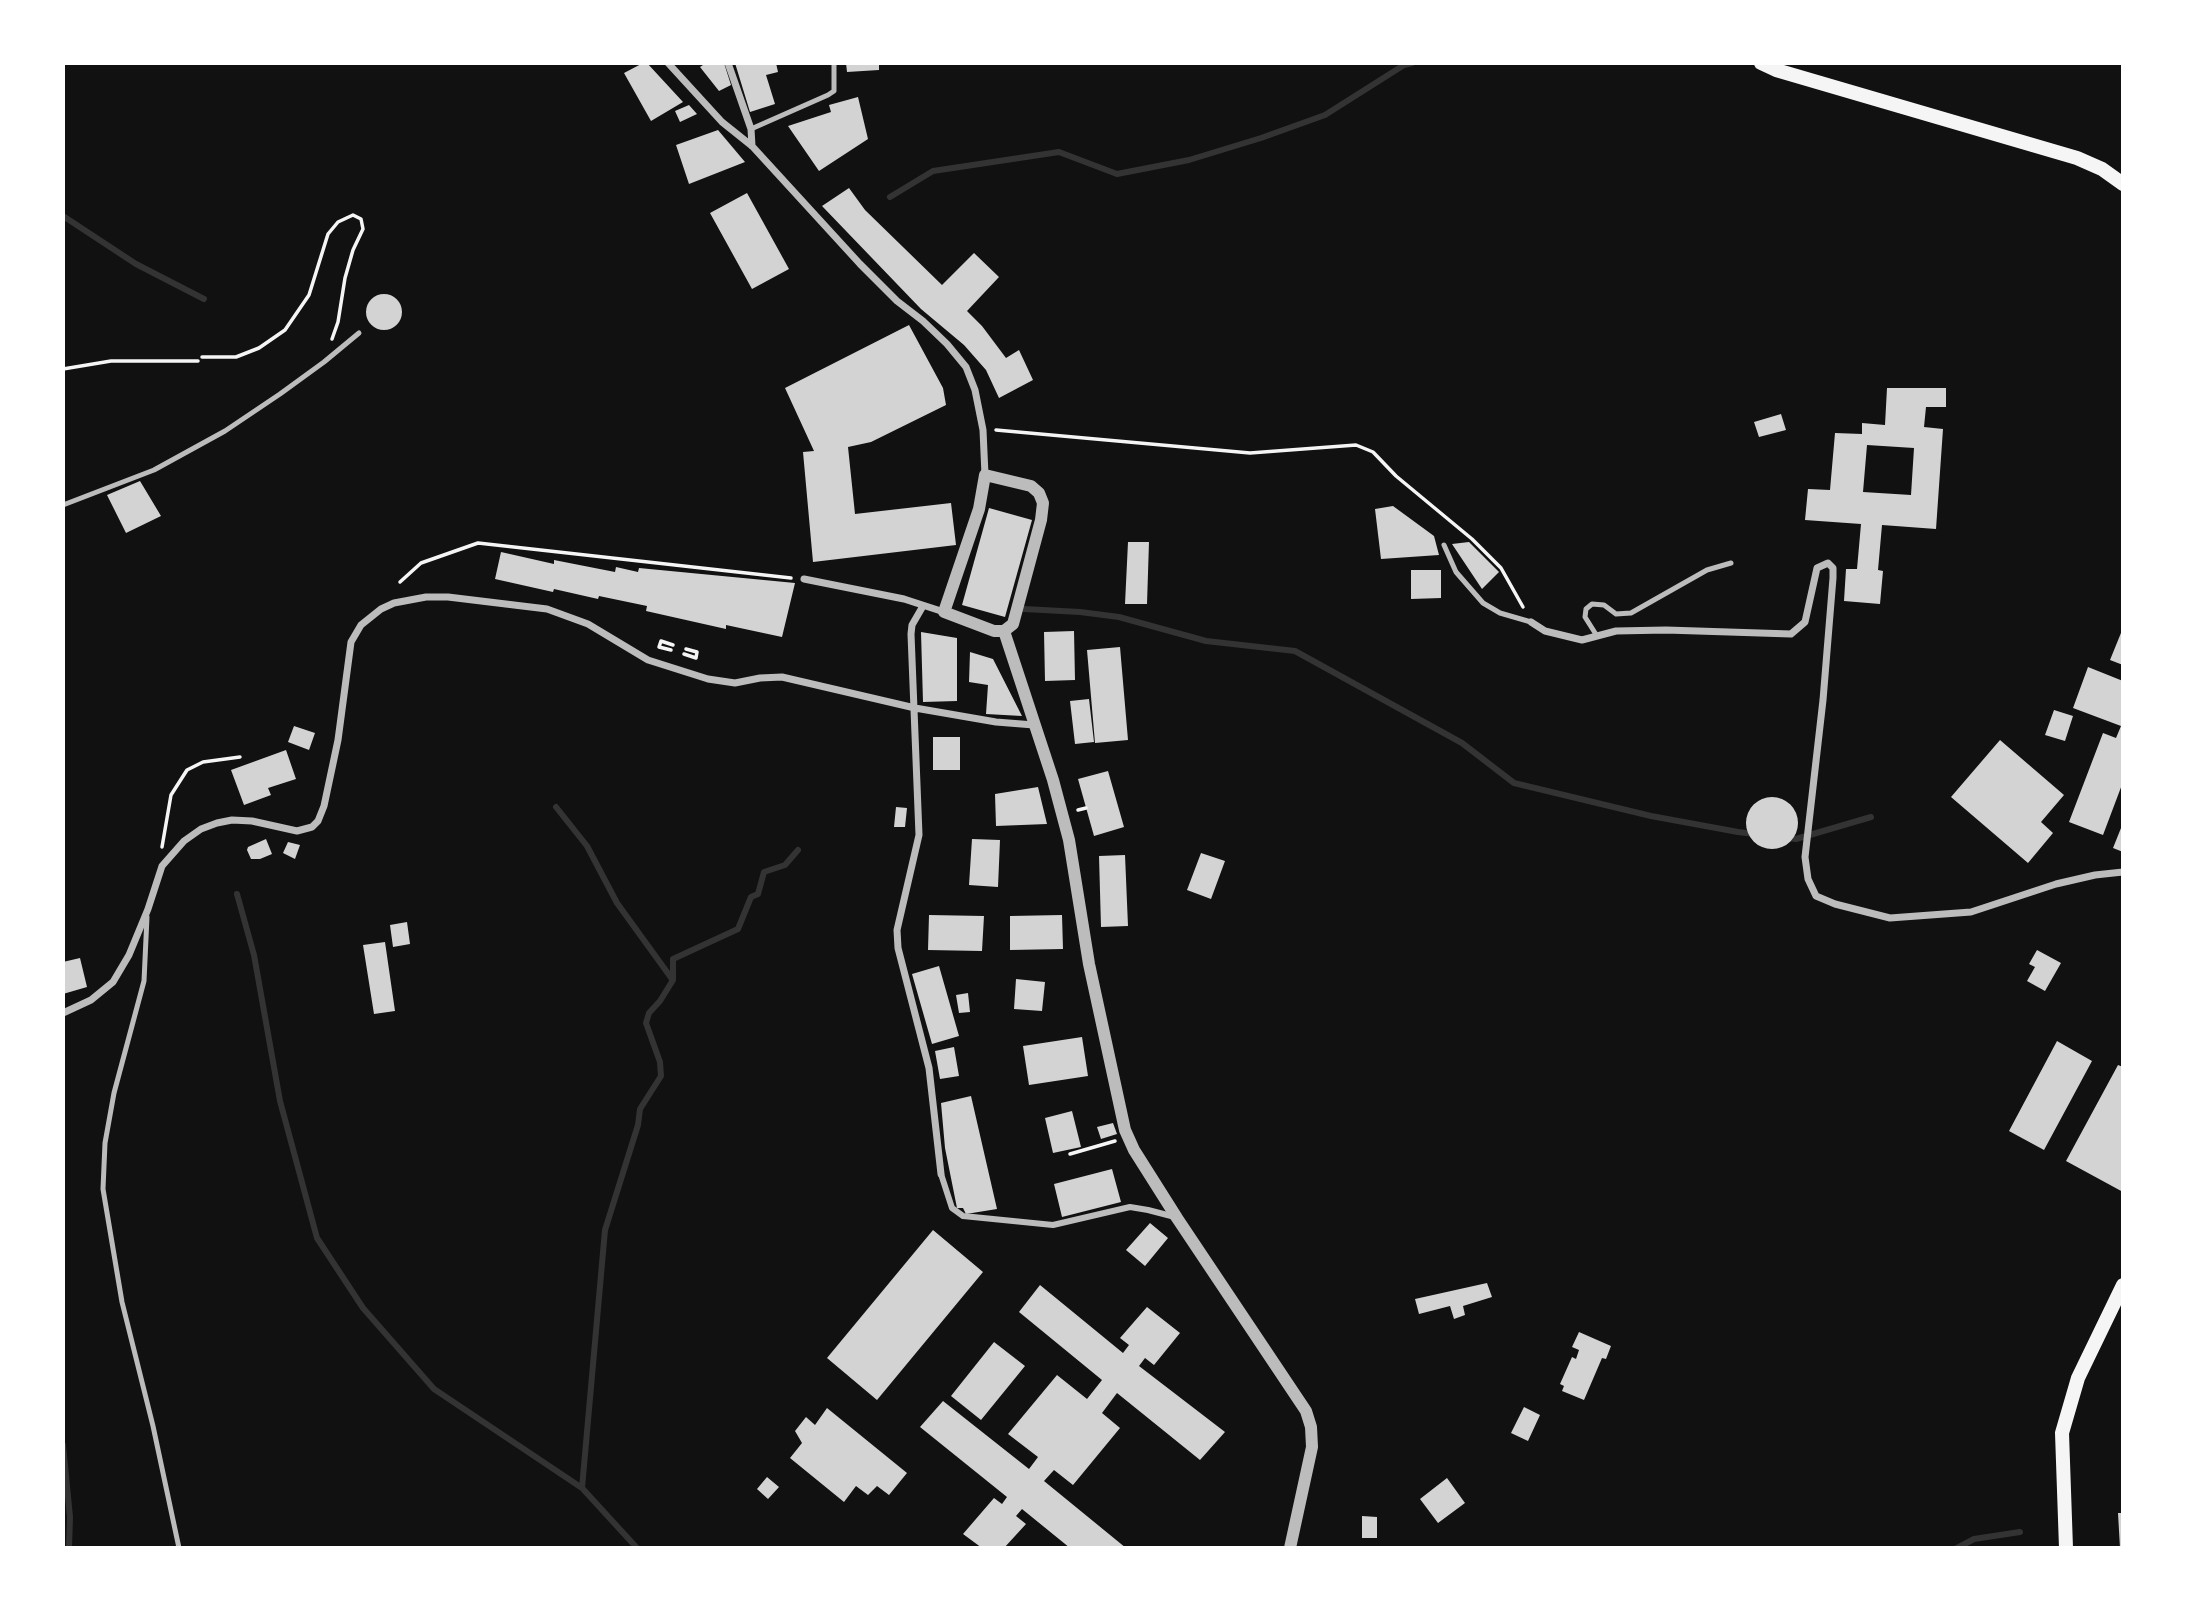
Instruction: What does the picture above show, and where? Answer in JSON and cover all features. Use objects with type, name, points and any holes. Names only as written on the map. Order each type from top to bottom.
[{"type":"main road","points":[[1761,63],[1776,70],[2077,158],[2102,169],[2123,184]]},
{"type":"main road","points":[[2066,1548],[2062,1433],[2078,1378],[2123,1286]]},
{"type":"street","points":[[668,63],[722,122],[752,146],[832,235],[888,292],[947,344],[966,367],[975,390],[983,430],[985,475],[978,509],[944,612]]},
{"type":"street","points":[[728,63],[751,129],[752,146]]},
{"type":"street","points":[[803,579],[904,599],[994,631],[1004,631],[1013,624],[1041,520],[1043,503],[1039,493],[1031,486],[985,475]]},
{"type":"street","points":[[1531,622],[1545,631],[1582,639],[1616,631],[1791,634],[1805,622],[1817,568],[1828,563],[1833,568],[1833,578],[1823,700],[1805,856],[1808,879],[1816,896],[1835,904],[1890,918],[1971,912],[2056,884],[2123,872]]},
{"type":"street","points":[[63,1013],[91,1000],[113,982],[129,955],[162,866],[184,841],[217,823],[232,820],[251,821],[297,831],[312,827],[318,821],[336,753],[351,642],[361,625],[394,603],[426,597],[448,597],[547,609],[587,624],[648,660],[692,675],[735,683],[782,677],[915,708],[996,722],[1034,725]]},
{"type":"street","points":[[923,606],[912,625],[911,634],[919,835],[897,930],[898,948],[929,1069],[942,1174],[952,1208],[963,1216],[1053,1225],[1130,1207],[1177,1218]]},
{"type":"street","points":[[1004,631],[1053,780],[1069,840],[1089,964],[1118,1103],[1129,1138],[1177,1218],[1306,1411],[1311,1427],[1312,1447],[1290,1548]]},
{"type":"lane","points":[[751,129],[834,91],[834,63]]},
{"type":"lane","points":[[63,505],[154,470],[225,431],[281,394],[359,333]]},
{"type":"lane","points":[[1444,545],[1456,572],[1483,603],[1500,613],[1531,622]]},
{"type":"lane","points":[[1597,636],[1585,617],[1586,609],[1592,604],[1604,605],[1616,614],[1631,613],[1707,570],[1731,563]]},
{"type":"lane","points":[[148,909],[144,981],[114,1093],[105,1143],[103,1189],[122,1302],[153,1426],[179,1548]]},
{"type":"path","points":[[63,369],[111,361],[236,356],[259,348],[285,330],[309,295],[328,234],[338,222],[352,215],[361,219],[363,229],[353,250],[338,321],[324,362]]},
{"type":"path","points":[[983,430],[1250,453],[1356,445],[1373,452],[1501,568],[1531,622]]},
{"type":"path","points":[[400,582],[421,563],[478,543],[803,579]]},
{"type":"path","points":[[162,866],[163,840],[171,796],[187,770],[203,762],[240,757]]},
{"type":"path","points":[[1070,1154],[1129,1138]]},
{"type":"building","points":[[647,63],[683,102],[651,121],[624,73]]},
{"type":"building","points":[[706,63],[724,63],[731,85],[719,91],[700,67]]},
{"type":"building","points":[[735,63],[776,63],[778,72],[766,75],[775,104],[750,112]]},
{"type":"building","points":[[846,63],[879,63],[879,70],[847,72]]},
{"type":"building","points":[[858,97],[868,139],[819,171],[788,126],[831,112],[829,105]]},
{"type":"building","points":[[689,105],[697,114],[680,122],[675,111]]},
{"type":"building","points":[[718,130],[745,162],[689,184],[676,145]]},
{"type":"building","points":[[849,188],[865,210],[942,285],[974,253],[999,277],[967,311],[1006,358],[1019,350],[1033,380],[999,398],[986,370],[964,345],[921,309],[822,206]]},
{"type":"building","points":[[747,193],[789,269],[752,289],[710,213]]},
{"type":"building","points":[[384,294],[397,299],[402,312],[397,325],[384,330],[371,325],[366,312],[371,299]]},
{"type":"building","points":[[909,325],[943,388],[946,405],[871,442],[848,447],[855,514],[951,503],[956,545],[813,562],[803,452],[814,451],[785,388]]},
{"type":"building","points":[[1887,388],[1946,388],[1946,407],[1926,407],[1924,427],[1943,429],[1936,529],[1882,525],[1878,570],[1883,571],[1880,604],[1844,601],[1846,569],[1857,569],[1861,524],[1805,520],[1808,489],[1830,490],[1835,433],[1862,434],[1862,423],[1885,425]],"holes":[[[1867,445],[1914,448],[1911,495],[1863,492]]]},
{"type":"building","points":[[1781,414],[1786,430],[1759,437],[1754,422]]},
{"type":"building","points":[[140,481],[161,516],[126,533],[107,495]]},
{"type":"building","points":[[1393,506],[1434,536],[1439,555],[1381,559],[1375,509]]},
{"type":"building","points":[[989,508],[1032,520],[1005,617],[962,605]]},
{"type":"building","points":[[1128,542],[1149,542],[1147,604],[1125,604]]},
{"type":"building","points":[[1469,542],[1499,572],[1482,589],[1452,544]]},
{"type":"building","points":[[501,552],[554,564],[554,560],[615,572],[616,567],[638,572],[639,568],[795,583],[782,637],[726,625],[726,629],[646,611],[647,606],[599,596],[598,599],[554,589],[553,592],[495,579]]},
{"type":"building","points":[[1411,570],[1441,570],[1441,598],[1411,599]]},
{"type":"building","points":[[2123,628],[2123,665],[2110,660]]},
{"type":"building","points":[[1074,631],[1075,680],[1045,681],[1044,632]]},
{"type":"building","points":[[921,632],[957,638],[957,701],[923,702]]},
{"type":"building","points":[[1120,647],[1128,740],[1095,743],[1087,650]]},
{"type":"building","points":[[970,652],[993,659],[1022,716],[986,714],[988,685],[969,682]]},
{"type":"building","points":[[2088,667],[2123,681],[2123,782],[2103,835],[2069,822],[2103,733],[2116,738],[2121,726],[2073,708]]},
{"type":"building","points":[[1089,699],[1094,742],[1075,744],[1070,701]]},
{"type":"building","points":[[2054,710],[2073,716],[2065,741],[2045,735]]},
{"type":"building","points":[[294,726],[315,733],[309,750],[288,742]]},
{"type":"building","points":[[933,737],[960,737],[960,770],[933,770]]},
{"type":"building","points":[[2000,740],[2064,795],[2041,822],[2053,833],[2028,863],[1951,797]]},
{"type":"building","points":[[286,750],[296,779],[268,788],[271,795],[244,805],[231,770]]},
{"type":"building","points":[[1108,771],[1124,827],[1094,836],[1078,779]]},
{"type":"building","points":[[1038,787],[1047,824],[996,826],[995,794]]},
{"type":"building","points":[[1772,797],[1782,799],[1790,805],[1796,813],[1796,833],[1790,841],[1782,847],[1772,849],[1762,847],[1754,841],[1748,833],[1746,823],[1748,813],[1754,805],[1762,799]]},
{"type":"building","points":[[896,807],[907,808],[905,827],[894,827]]},
{"type":"building","points":[[2123,823],[2123,852],[2113,848]]},
{"type":"building","points":[[266,839],[272,854],[251,859],[248,847]]},
{"type":"building","points":[[972,839],[1000,840],[998,887],[969,885]]},
{"type":"building","points":[[288,842],[300,845],[295,859],[283,853]]},
{"type":"building","points":[[1201,853],[1225,861],[1211,899],[1187,890]]},
{"type":"building","points":[[1125,855],[1128,926],[1101,927],[1099,856]]},
{"type":"building","points":[[929,915],[984,916],[982,951],[928,950]]},
{"type":"building","points":[[1062,915],[1063,949],[1010,950],[1010,916]]},
{"type":"building","points":[[407,922],[410,944],[393,947],[390,925]]},
{"type":"building","points":[[385,942],[395,1011],[374,1014],[363,945]]},
{"type":"building","points":[[2037,950],[2061,963],[2045,991],[2027,981],[2035,967],[2029,964]]},
{"type":"building","points":[[80,958],[87,987],[63,994],[63,962]]},
{"type":"building","points":[[939,966],[959,1036],[932,1044],[912,974]]},
{"type":"building","points":[[1016,979],[1045,982],[1042,1011],[1014,1009]]},
{"type":"building","points":[[968,993],[970,1012],[959,1013],[956,995]]},
{"type":"building","points":[[1082,1037],[1088,1076],[1029,1085],[1023,1046]]},
{"type":"building","points":[[2057,1041],[2092,1061],[2044,1150],[2009,1131]]},
{"type":"building","points":[[954,1047],[959,1076],[940,1079],[935,1051]]},
{"type":"building","points":[[2118,1065],[2123,1067],[2123,1192],[2066,1161]]},
{"type":"building","points":[[971,1096],[997,1209],[966,1214],[963,1208],[957,1208],[945,1148],[941,1103]]},
{"type":"building","points":[[1072,1111],[1081,1147],[1053,1153],[1045,1118]]},
{"type":"building","points":[[1113,1123],[1117,1134],[1101,1139],[1097,1127]]},
{"type":"building","points":[[1112,1169],[1121,1202],[1062,1217],[1054,1184]]},
{"type":"building","points":[[1150,1223],[1168,1238],[1145,1266],[1126,1250]]},
{"type":"building","points":[[933,1230],[983,1272],[877,1400],[827,1358]]},
{"type":"building","points":[[1487,1283],[1492,1297],[1463,1306],[1465,1315],[1454,1319],[1450,1306],[1419,1314],[1415,1299]]},
{"type":"building","points":[[1040,1285],[1123,1353],[1129,1345],[1120,1338],[1147,1307],[1180,1333],[1154,1365],[1145,1358],[1139,1366],[1225,1432],[1200,1460],[1117,1393],[1102,1413],[1120,1428],[1073,1485],[1054,1470],[1044,1481],[1126,1548],[1070,1548],[1022,1509],[1016,1516],[1026,1524],[1004,1548],[982,1548],[963,1534],[994,1498],[1002,1504],[1007,1497],[920,1427],[943,1401],[1029,1469],[1038,1457],[1008,1434],[1057,1375],[1087,1399],[1102,1380],[1019,1312]]},
{"type":"building","points":[[1579,1332],[1611,1346],[1606,1359],[1602,1358],[1584,1400],[1562,1391],[1564,1386],[1560,1384],[1572,1357],[1576,1359],[1579,1350],[1572,1347]]},
{"type":"building","points":[[994,1342],[1025,1366],[981,1420],[951,1396]]},
{"type":"building","points":[[1524,1407],[1540,1415],[1528,1441],[1511,1433]]},
{"type":"building","points":[[827,1408],[907,1473],[889,1495],[877,1486],[868,1495],[856,1486],[844,1502],[790,1458],[802,1443],[795,1431],[806,1417],[815,1425]]},
{"type":"building","points":[[767,1477],[779,1487],[768,1499],[757,1489]]},
{"type":"building","points":[[1447,1478],[1465,1503],[1438,1523],[1420,1499]]},
{"type":"building","points":[[2118,1513],[2123,1513],[2123,1548],[2120,1548]]},
{"type":"building","points":[[1362,1516],[1377,1517],[1377,1538],[1362,1538]]},
{"type":"waterway","points":[[890,197],[933,171],[1059,152],[1117,174],[1189,160],[1325,115],[1404,65],[1412,63]]},
{"type":"waterway","points":[[63,216],[136,264],[204,299]]},
{"type":"waterway","points":[[1024,609],[1119,617],[1206,641],[1295,651],[1462,743],[1514,783],[1651,816],[1738,832],[1796,839],[1871,817]]},
{"type":"waterway","points":[[556,807],[587,846],[617,903],[672,979]]},
{"type":"waterway","points":[[582,1488],[605,1230],[638,1125],[640,1109],[661,1076],[660,1062],[646,1023],[649,1013],[673,980],[673,959],[738,929],[751,897],[758,894],[764,872],[785,865],[798,850]]},
{"type":"waterway","points":[[237,894],[254,955],[280,1101],[317,1238],[363,1308],[434,1389],[582,1488],[637,1548]]},
{"type":"waterway","points":[[63,1445],[70,1517],[69,1548]]},
{"type":"waterway","points":[[1957,1548],[1974,1539],[2020,1532]]}]
